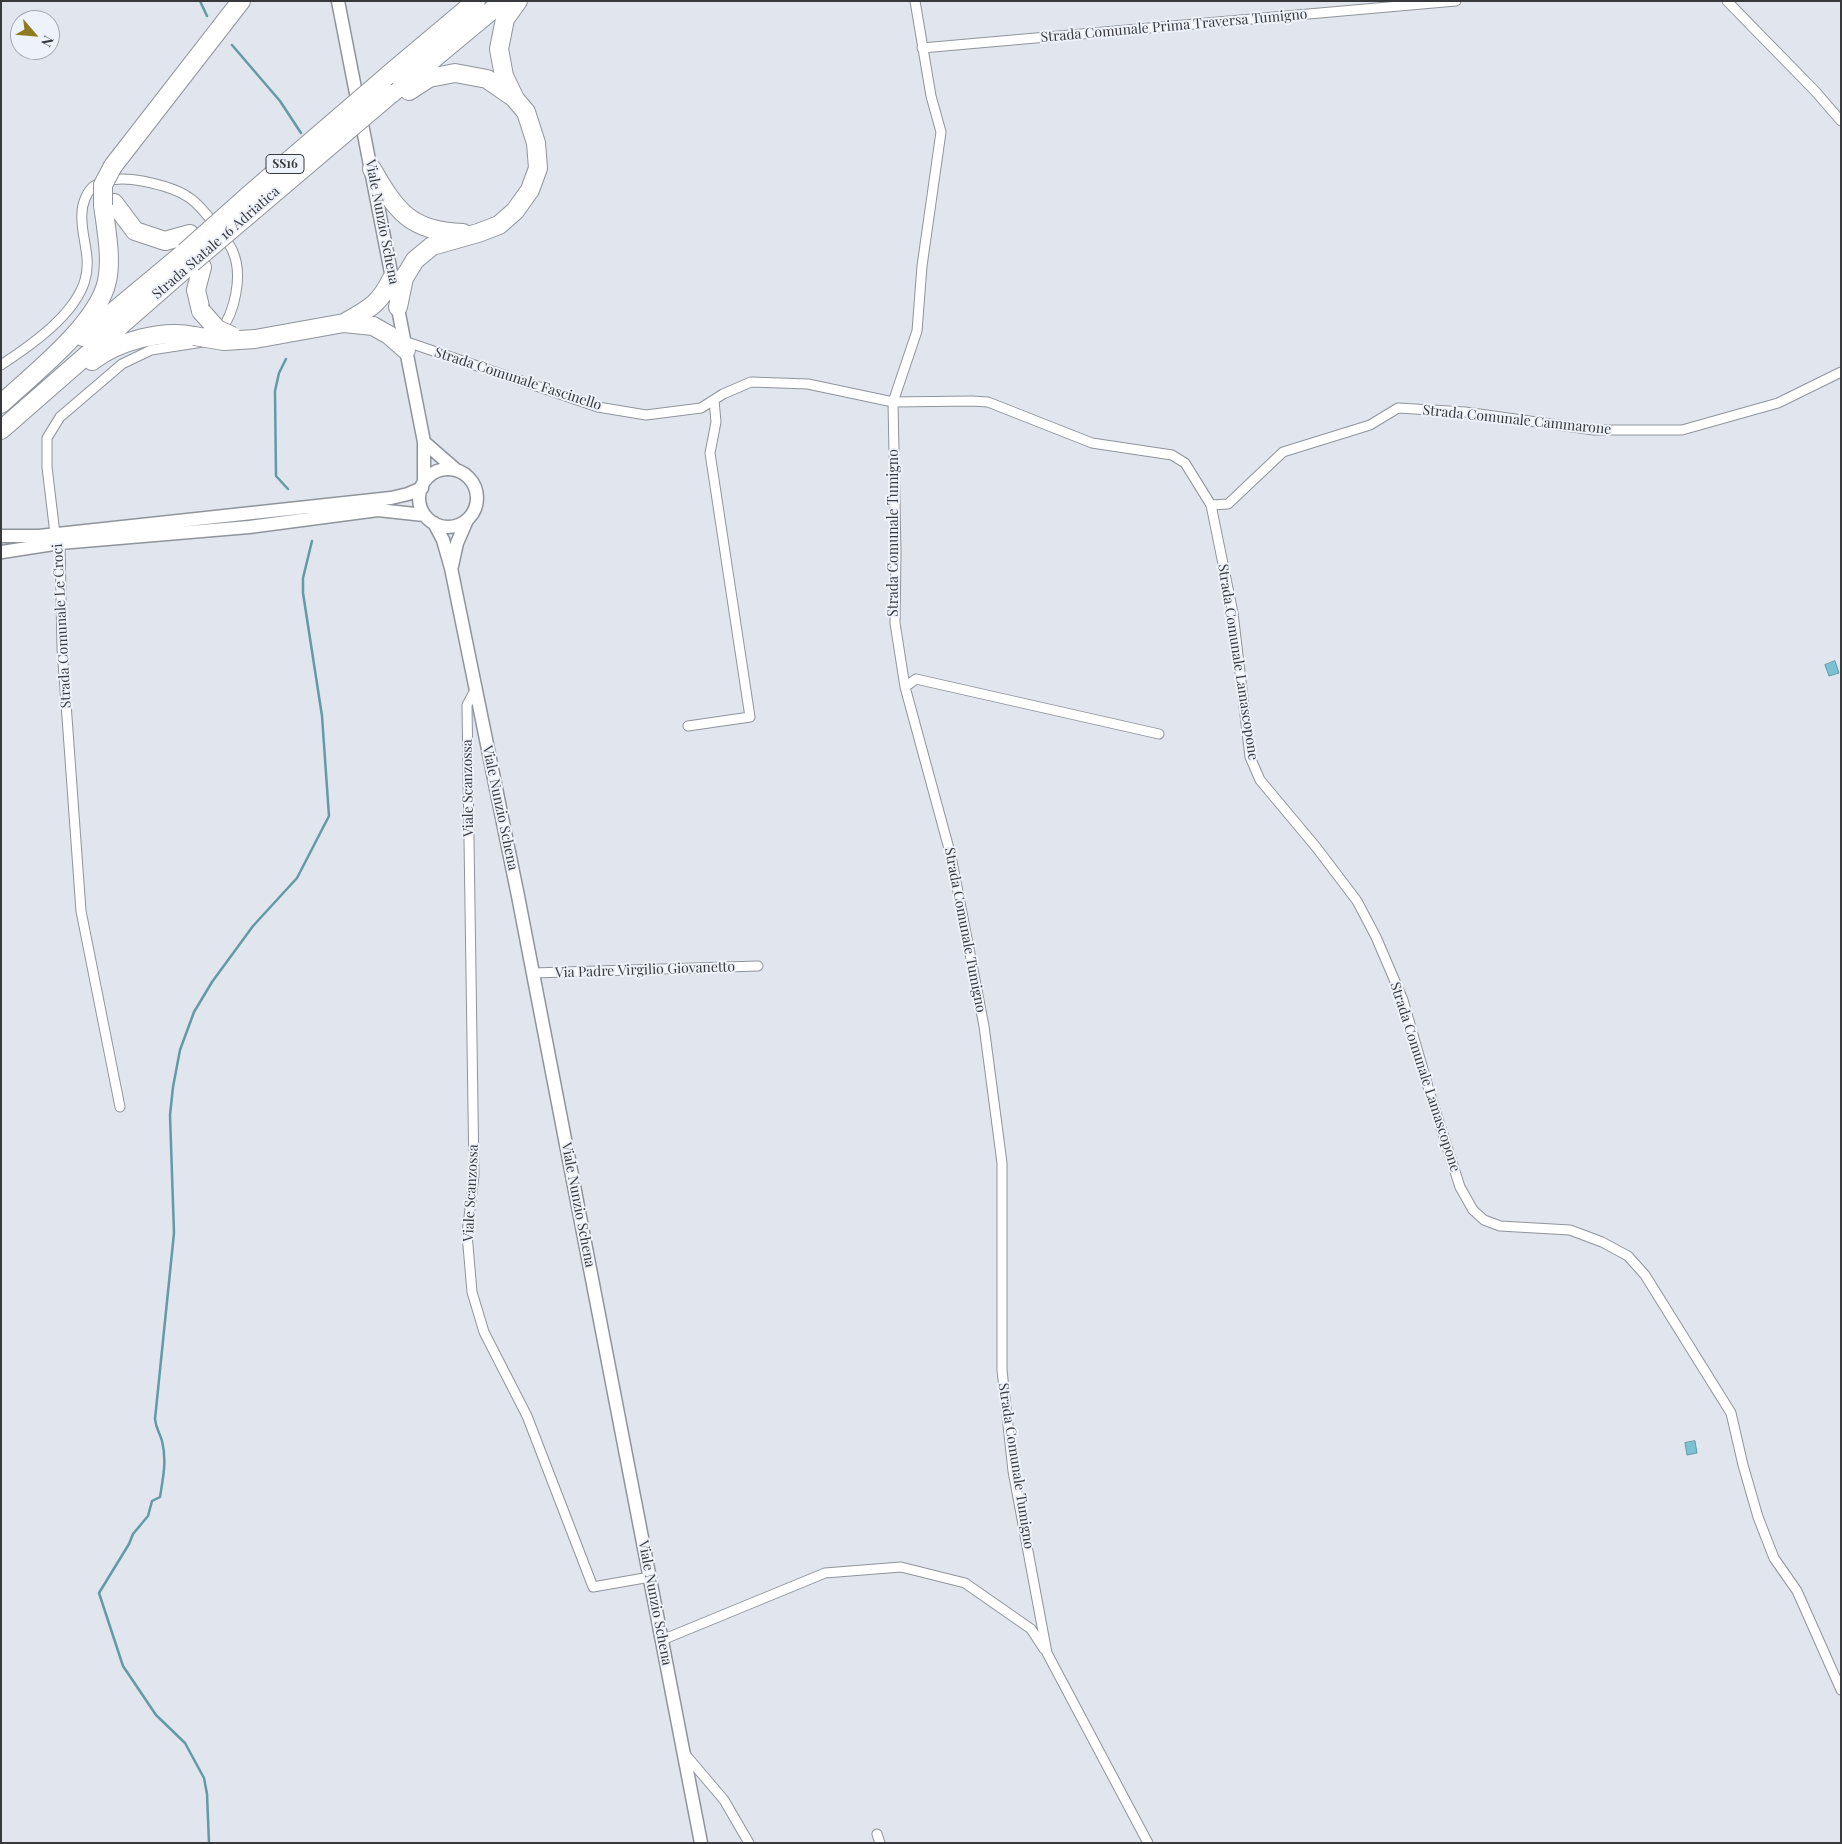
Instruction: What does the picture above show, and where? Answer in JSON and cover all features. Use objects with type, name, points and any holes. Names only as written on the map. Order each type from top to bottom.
[{"type":"highway","points":[[1,405],[76,334],[98,305],[107,280],[109,204],[113,166],[241,1]]},
{"type":"highway","points":[[422,48],[461,6],[463,1]]},
{"type":"highway","name":"Strada Statale 16 Adriatica","points":[[1,430],[193,261],[253,201],[387,76],[476,1]]},
{"type":"highway","name":"Strada Statale 16 Adriatica","points":[[253,201],[391,98],[503,1]]},
{"type":"highway","points":[[515,99],[504,76],[500,49],[505,19],[518,1]]},
{"type":"highway","points":[[391,98],[429,78],[455,72],[487,79],[515,99],[526,112],[536,143],[538,168],[530,190],[515,211],[499,225],[432,246],[414,260],[404,278],[398,307]]},
{"type":"highway","points":[[372,169],[400,211],[419,225],[446,233],[478,233]]},
{"type":"highway","points":[[109,204],[135,231],[165,241],[190,234],[253,201]]},
{"type":"highway","points":[[193,261],[196,290],[201,311],[217,329],[233,339]]},
{"type":"highway","name":"Strada Statale 16 Adriatica","points":[[1,405],[193,261]]},
{"type":"highway","points":[[344,323],[373,306],[384,295],[392,278]]},
{"type":"highway","points":[[18,417],[96,358],[131,340],[182,333],[194,336],[233,339],[344,323],[372,326],[405,345]]},
{"type":"street","name":"Viale Nunzio Schena","points":[[338,1],[424,442],[423,484]]},
{"type":"street","name":"Strada Comunale Tumigno","points":[[915,1],[931,96],[941,132],[922,266],[917,331],[893,402],[896,553],[895,623],[905,687],[951,856],[984,1026],[1002,1163],[1002,1370],[1014,1470],[1047,1653],[1148,1843]]},
{"type":"street","name":"Strada Comunale Prima Traversa Tumigno","points":[[922,48],[1456,1]]},
{"type":"street","points":[[1726,1],[1815,91],[1841,121]]},
{"type":"street","name":"Strada Comunale Le Croci","points":[[1,364],[34,343],[71,307],[82,287],[85,281],[88,256],[82,213],[86,196],[93,186],[125,178],[158,184],[190,198],[205,212],[234,252],[238,281],[235,298],[227,322],[216,336],[200,344],[151,350],[122,364],[60,417],[46,438],[46,467],[58,539],[62,648],[81,911],[120,1107]]},
{"type":"street","name":"Strada Comunale Fascinello","points":[[405,345],[598,407],[646,415],[701,408],[751,382],[808,384],[893,402]]},
{"type":"street","name":"Strada Comunale Cammarone","points":[[1211,505],[1228,504],[1283,452],[1370,424],[1398,408],[1465,412],[1594,430],[1682,430],[1778,403],[1841,372]]},
{"type":"street","points":[[688,726],[750,717],[710,453],[716,422],[714,400]]},
{"type":"street","name":"Strada Comunale Lamascopone","points":[[893,402],[972,400],[988,402],[1092,443],[1172,455],[1185,463],[1211,505],[1233,613],[1250,757],[1260,780],[1316,847],[1356,901],[1376,937],[1403,1000],[1460,1187],[1473,1210],[1484,1220],[1500,1226],[1570,1230],[1602,1242],[1628,1256],[1645,1275],[1731,1413],[1745,1474],[1758,1517],[1774,1558],[1797,1592],[1841,1690]]},
{"type":"street","points":[[1,552],[4,544],[2,535],[39,536],[58,539],[250,527],[378,510],[429,519],[444,527],[458,525],[467,520],[477,504],[477,494],[474,485],[469,477],[455,469],[424,442]]},
{"type":"street","points":[[1,552],[58,539],[391,498],[408,494],[423,484],[435,472],[455,469]]},
{"type":"street","points":[[423,484],[419,495],[420,506],[429,519]]},
{"type":"street","name":"Viale Nunzio Schena","points":[[429,519],[444,540],[476,687],[701,1843]]},
{"type":"street","name":"Viale Nunzio Schena","points":[[451,568],[457,543],[467,520]]},
{"type":"street","points":[[905,687],[916,679],[1159,734]]},
{"type":"street","name":"Viale Scanzossa","points":[[476,687],[467,705],[474,1175],[467,1234],[472,1292],[484,1332],[527,1416],[593,1587],[650,1577]]},
{"type":"street","name":"Via Padre Virgilio Giovanetto","points":[[533,973],[758,966]]},
{"type":"street","points":[[662,1640],[825,1573],[901,1567],[965,1583],[1031,1629],[1047,1653]]},
{"type":"street","points":[[684,1754],[724,1800],[749,1843]]},
{"type":"water","points":[[1835,661],[1839,673],[1829,676],[1825,665]]},
{"type":"water","points":[[1695,1441],[1697,1453],[1687,1455],[1685,1443]]},
{"type":"waterway","points":[[200,1],[207,16]]},
{"type":"waterway","points":[[232,45],[280,101],[301,133]]},
{"type":"waterway","points":[[286,359],[279,373],[275,391],[276,476],[288,489]]},
{"type":"waterway","points":[[209,1843],[207,1794],[204,1778],[185,1743],[156,1715],[123,1666],[99,1593],[129,1544],[133,1534],[148,1516],[152,1501],[160,1497],[164,1462],[161,1438],[155,1419],[174,1233],[170,1115],[180,1050],[194,1012],[212,982],[253,926],[297,878],[329,816],[322,716],[303,593],[303,578],[312,541]]}]
